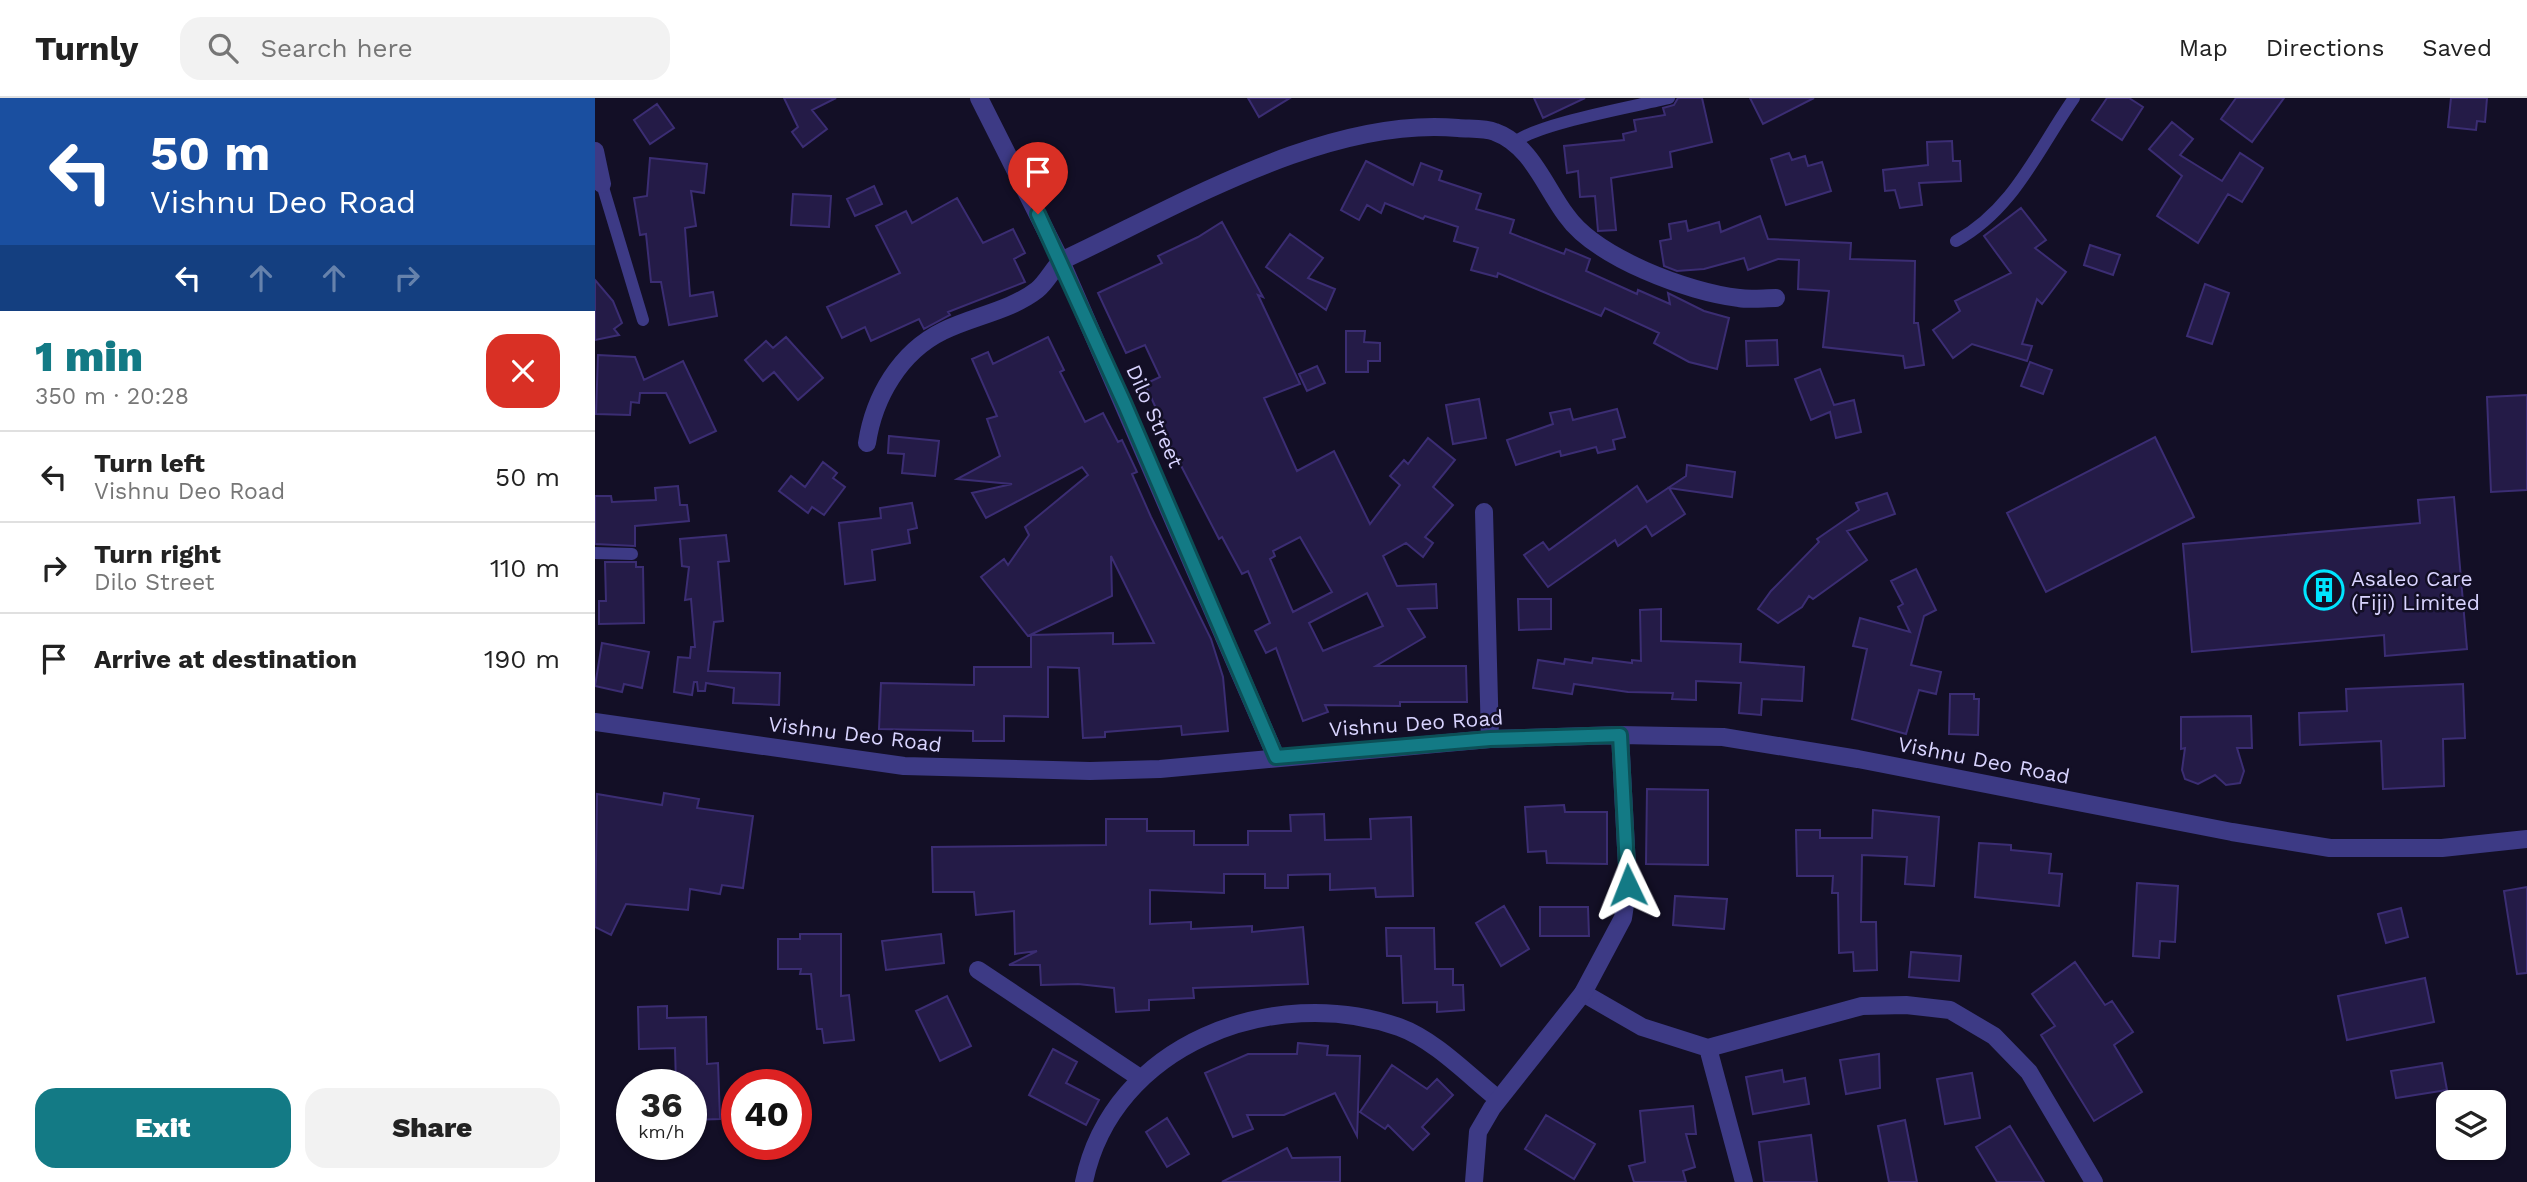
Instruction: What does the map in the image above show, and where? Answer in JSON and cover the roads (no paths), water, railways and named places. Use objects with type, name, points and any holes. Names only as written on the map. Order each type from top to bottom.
[{"type":"street","name":"Dilo Street","points":[[979,98],[1061,261],[1276,757]]},
{"type":"street","points":[[867,443],[870,422],[893,373],[916,350],[942,331],[1009,305],[1039,288],[1061,261],[1286,155],[1391,128],[1444,127],[1495,131],[1514,143],[1530,158],[1567,217],[1588,240],[1613,255],[1681,283],[1739,298],[1776,298]]},
{"type":"street","points":[[595,150],[602,184]]},
{"type":"street","points":[[1484,512],[1490,739]]},
{"type":"street","name":"Vishnu Deo Road","points":[[595,722],[883,763],[955,769],[1160,769],[1490,739],[1620,735],[1711,736],[1776,744],[2330,848],[2442,848],[2527,839]]},
{"type":"street","points":[[1474,1182],[1478,1132],[1498,1099],[1583,993],[1623,918],[1628,885],[1620,735]]},
{"type":"street","points":[[978,970],[1140,1078]]},
{"type":"street","points":[[1583,993],[1642,1027],[1708,1048],[1862,1006],[1906,1004],[1950,1010],[1994,1036],[2029,1072],[2084,1160],[2094,1182]]},
{"type":"street","points":[[1084,1182],[1099,1133],[1140,1078],[1191,1042],[1219,1030],[1269,1016],[1306,1012],[1352,1017],[1398,1027],[1418,1036],[1498,1099]]},
{"type":"street","points":[[1708,1048],[1744,1182]]},
{"type":"lane","points":[[1514,143],[1523,135],[1669,98]]},
{"type":"lane","points":[[1956,241],[1982,226],[2007,200],[2074,98]]},
{"type":"lane","points":[[602,184],[643,320]]},
{"type":"lane","points":[[595,553],[632,554]]},
{"type":"place","name":"Asaleo Care (Fiji) Limited","points":[[2324,590]]}]
